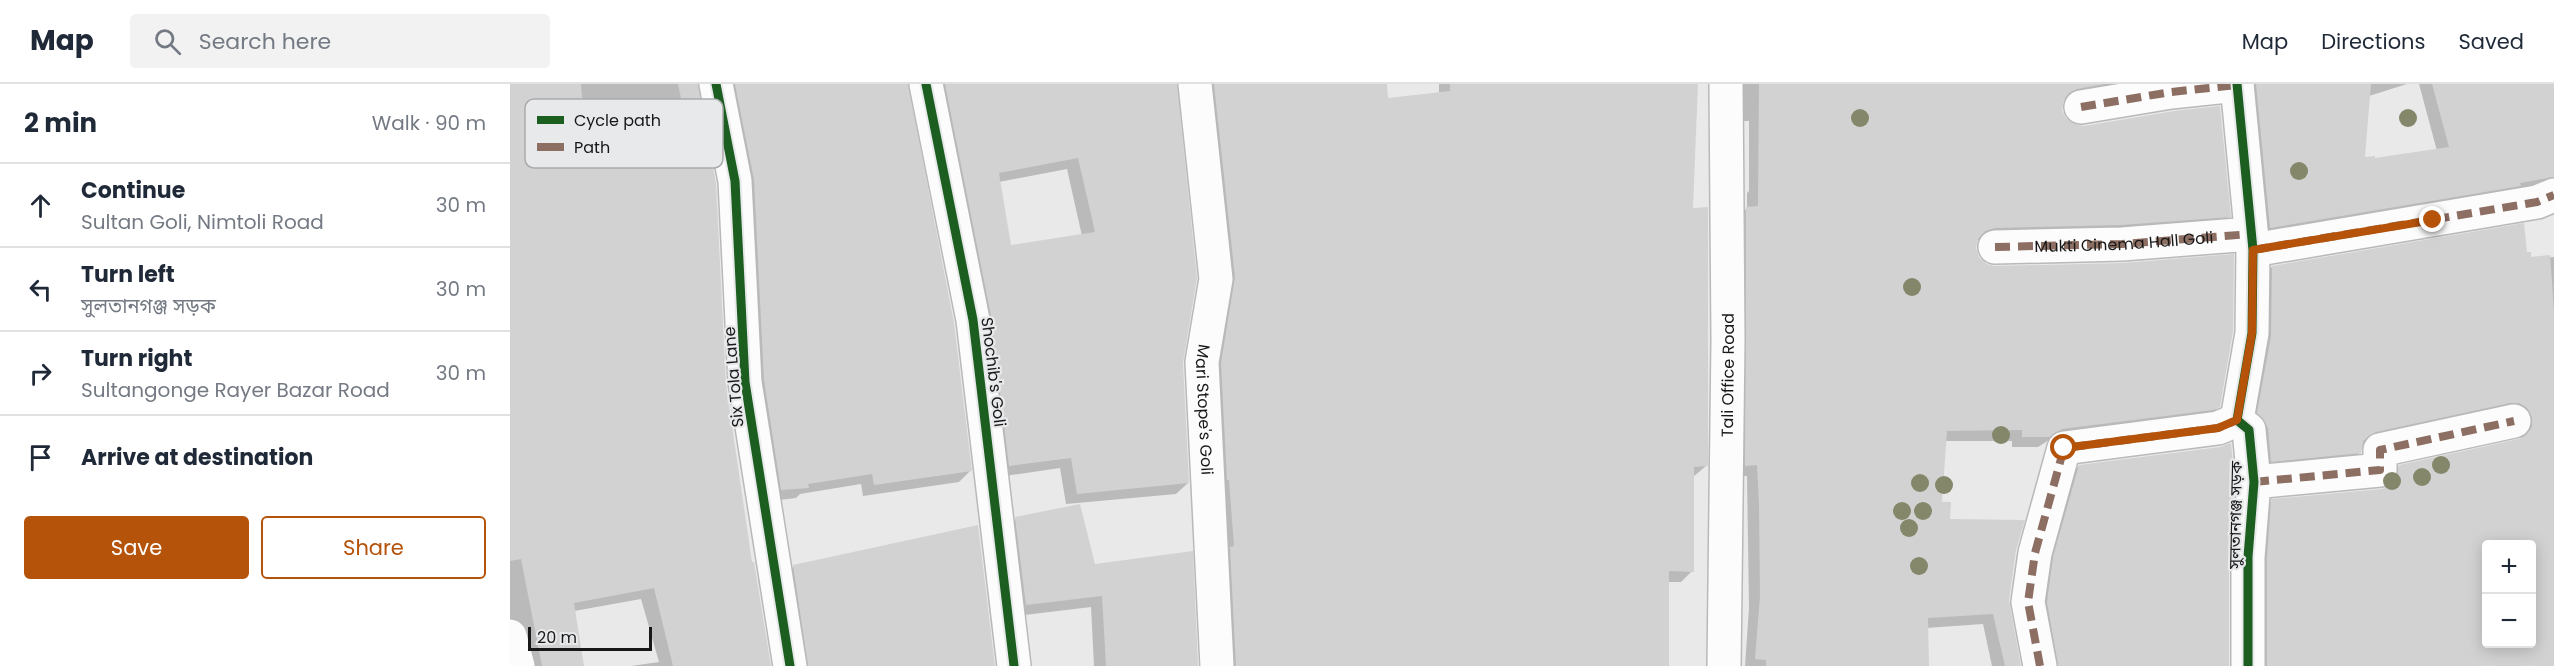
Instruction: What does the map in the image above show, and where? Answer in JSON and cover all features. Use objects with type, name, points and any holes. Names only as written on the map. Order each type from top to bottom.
[{"type":"street","name":"Six Tola Lane","points":[[716,84],[719,99]]},
{"type":"street","name":"Shochib's Goli","points":[[926,84],[973,320],[1014,666]]},
{"type":"street","name":"Mari Stope's Goli","points":[[1195,84],[1216,279],[1202,362],[1217,666]]},
{"type":"street","name":"Tali Office Road","points":[[1725,666],[1728,340],[1726,84]]},
{"type":"street","points":[[2040,666],[2028,602],[2035,552],[2064,448],[2218,428],[2237,420],[2252,333],[2252,242],[2237,85],[2171,92],[2081,107]]},
{"type":"street","name":"Six Tola Lane","points":[[723,120],[735,181],[745,382],[790,666]]},
{"type":"street","name":"Mukti Cinema Hall Goli","points":[[1995,247],[2252,242],[2514,206],[2537,202],[2554,195]]},
{"type":"street","name":"সুলতানগঞ্জ সড়ক","points":[[2237,420],[2249,430],[2254,482],[2248,557],[2248,666]]},
{"type":"street","points":[[2254,482],[2380,470],[2380,450],[2514,421]]},
{"type":"street","points":[[510,636],[518,666]]},
{"type":"building","points":[[510,84],[581,84],[582,99],[525,99],[525,168],[713,168],[716,183],[726,385],[752,562],[754,562],[771,666],[673,666],[654,588],[574,603],[584,666],[542,666],[521,559],[510,561]]},
{"type":"building","points":[[678,84],[698,84],[701,99],[681,99]]},
{"type":"building","points":[[735,84],[908,84],[954,323],[972,471],[874,485],[872,474],[808,484],[809,488],[781,490],[764,380],[754,180]]},
{"type":"building","points":[[945,84],[1177,84],[1197,278],[1183,363],[1189,483],[1077,494],[1071,458],[1009,466],[991,316]],"holes":[[[1078,158],[1095,232],[1011,245],[999,173]]]},
{"type":"building","points":[[1214,84],[1387,84],[1388,98],[1450,91],[1450,84],[1698,84],[1693,208],[1708,207],[1708,466],[1694,467],[1694,572],[1669,571],[1669,666],[1236,666],[1230,547],[1234,546],[1229,480],[1227,480],[1221,363],[1235,277]]},
{"type":"building","points":[[1759,84],[2105,84],[2077,89],[2069,93],[2064,100],[2062,110],[2066,118],[2074,124],[2084,126],[2220,106],[2231,217],[2121,225],[1995,228],[1985,231],[1978,239],[1976,248],[1979,257],[1987,264],[1995,266],[2123,263],[2234,254],[2233,331],[2220,407],[2213,410],[2062,429],[2050,437],[2022,437],[2022,430],[1947,431],[1942,502],[1951,502],[1950,519],[2025,520],[2016,550],[2009,600],[2021,666],[2005,666],[1993,614],[1928,618],[1929,666],[1766,666],[1766,660],[1755,659],[1760,596],[1759,505],[1757,465],[1745,466],[1746,207],[1758,206]]},
{"type":"building","points":[[2256,84],[2371,84],[2365,157],[2375,156],[2375,158],[2449,147],[2432,84],[2554,84],[2554,177],[2520,183],[2521,186],[2270,228]]},
{"type":"building","points":[[2524,223],[2527,252],[2531,252],[2531,257],[2550,255],[2554,313],[2554,666],[2267,666],[2267,558],[2271,499],[2382,489],[2390,486],[2396,479],[2399,465],[2519,439],[2526,435],[2532,427],[2532,418],[2527,408],[2519,403],[2510,403],[2376,432],[2363,441],[2361,453],[2271,462],[2268,428],[2257,413],[2271,336],[2272,266]]},
{"type":"building","points":[[2231,443],[2235,482],[2229,557],[2229,666],[2058,666],[2047,602],[2053,557],[2079,465],[2220,447]]},
{"type":"building","points":[[1080,504],[1095,564],[1193,551],[1198,666],[1106,666],[1102,596],[1026,605],[1015,517]]},
{"type":"building","points":[[978,525],[995,666],[808,666],[793,565]]},
{"type":"marked path","points":[[2081,107],[2171,92],[2237,85]]},
{"type":"marked path","points":[[2253,250],[2537,202],[2554,195]]},
{"type":"marked path","points":[[1995,247],[2122,244],[2251,234]]},
{"type":"marked path","points":[[2040,666],[2028,602],[2035,553],[2064,448],[2218,428],[2237,420]]},
{"type":"marked path","points":[[2254,482],[2380,470],[2380,450],[2514,421]]},
{"type":"cycle path","points":[[716,84],[719,99]]},
{"type":"cycle path","points":[[926,84],[973,320],[1014,666]]},
{"type":"cycle path","points":[[2237,84],[2253,250],[2252,333],[2237,420],[2249,430],[2254,482],[2248,557],[2248,666]]},
{"type":"cycle path","points":[[723,120],[735,181],[745,382],[790,666]]},
{"type":"route","points":[[2064,448],[2218,428],[2237,420],[2252,333],[2253,250],[2433,220]]}]
